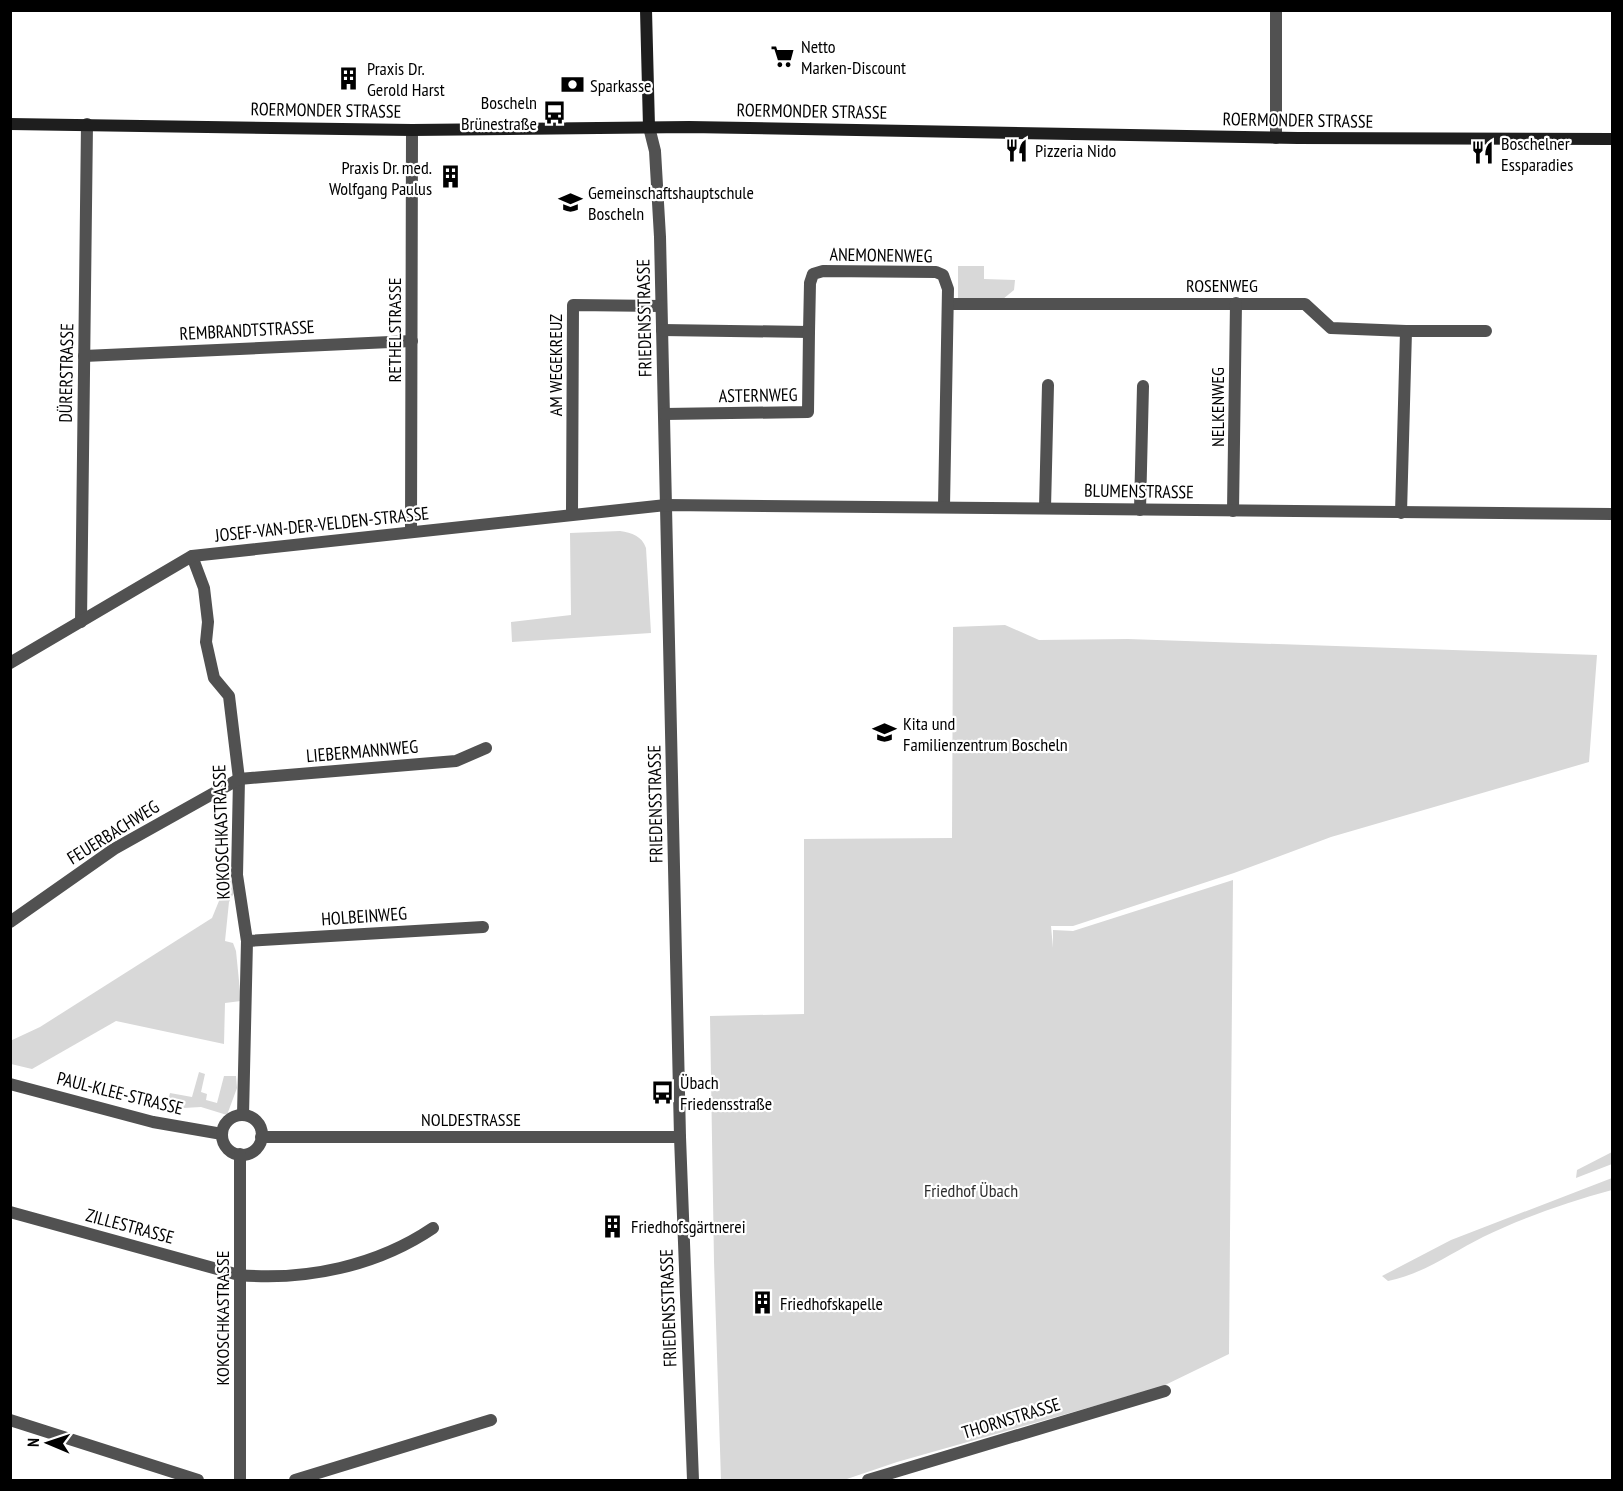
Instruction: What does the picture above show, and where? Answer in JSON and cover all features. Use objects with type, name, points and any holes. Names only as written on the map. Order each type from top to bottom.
[{"type":"main road","points":[[646,10],[649,127]]},
{"type":"main road","name":"ROERMONDER STRASSE","points":[[10,124],[412,130],[649,127],[1276,138],[1612,139]]},
{"type":"street","points":[[1276,10],[1276,138]]},
{"type":"street","name":"DÜRERSTRASSE","points":[[81,622],[87,124]]},
{"type":"street","name":"FRIEDENSSTRASSE","points":[[649,127],[655,151],[662,330],[680,1137],[693,1480]]},
{"type":"street","name":"RETHELSTRASSE","points":[[411,531],[412,130]]},
{"type":"street","name":"ANEMONENWEG","points":[[809,332],[810,284],[813,274],[823,271],[936,272],[946,279],[948,304]]},
{"type":"street","name":"NELKENWEG","points":[[1233,511],[1236,303]]},
{"type":"street","points":[[944,507],[948,304]]},
{"type":"street","name":"ROSENWEG","points":[[948,304],[1305,304],[1331,327],[1406,331],[1486,331]]},
{"type":"street","name":"AM WEGEKREUZ","points":[[572,513],[573,305],[661,306]]},
{"type":"street","points":[[662,330],[809,332]]},
{"type":"street","points":[[1401,513],[1406,331]]},
{"type":"street","name":"ASTERNWEG","points":[[664,414],[808,412],[809,332]]},
{"type":"street","name":"REMBRANDTSTRASSE","points":[[84,356],[412,341]]},
{"type":"street","points":[[1045,508],[1048,385]]},
{"type":"street","points":[[1140,510],[1143,386]]},
{"type":"street","name":"BLUMENSTRASSE","points":[[666,505],[1612,514]]},
{"type":"street","name":"JOSEF-VAN-DER-VELDEN-STRASSE","points":[[10,663],[192,556],[572,513],[666,505]]},
{"type":"street","name":"KOKOSCHKASTRASSE","points":[[192,556],[204,588],[208,622],[206,642],[214,678],[229,696],[239,779],[237,875],[247,941],[243,1114]]},
{"type":"street","name":"LIEBERMANNWEG","points":[[239,779],[456,761],[486,748]]},
{"type":"street","name":"FEUERBACHWEG","points":[[10,922],[114,849],[239,779]]},
{"type":"street","name":"HOLBEINWEG","points":[[247,941],[483,927]]},
{"type":"street","name":"PAUL-KLEE-STRASSE","points":[[10,1084],[153,1122],[222,1134]]},
{"type":"street","points":[[243,1114],[259,1124],[261,1137],[253,1151],[240,1154],[228,1148],[222,1134],[228,1120],[243,1114]]},
{"type":"street","name":"NOLDESTRASSE","points":[[261,1137],[680,1137]]},
{"type":"street","name":"KOKOSCHKASTRASSE","points":[[240,1154],[240,1480]]},
{"type":"street","name":"ZILLESTRASSE","points":[[10,1212],[239,1275],[269,1278],[377,1259],[433,1228]]},
{"type":"street","name":"THORNSTRASSE","points":[[868,1480],[1165,1391]]},
{"type":"street","points":[[10,1420],[198,1480]]},
{"type":"street","points":[[295,1480],[491,1420]]},
{"type":"green space","points":[[958,266],[984,266],[984,279],[1015,280],[1014,290],[1003,299],[958,298]]},
{"type":"green space","points":[[620,531],[636,536],[646,548],[651,633],[512,642],[511,622],[571,615],[570,533]]},
{"type":"green space","name":"Friedhof Übach","points":[[1005,625],[1039,640],[1128,639],[1597,655],[1589,762],[1331,837],[1234,873],[1073,926],[1051,926],[1053,948],[1053,930],[1073,931],[1233,880],[1229,1354],[1161,1387],[897,1462],[844,1480],[721,1480],[714,1261],[710,1016],[804,1014],[804,839],[952,838],[953,627]]},
{"type":"green space","points":[[224,860],[228,866],[234,893],[229,902],[225,941],[233,943],[236,951],[241,1001],[225,1003],[224,1044],[116,1021],[32,1069],[11,1064],[10,1041],[40,1027],[212,918],[221,896],[219,865]]},
{"type":"green space","points":[[199,1072],[205,1074],[201,1092],[207,1094],[206,1100],[217,1103],[224,1076],[236,1076],[237,1088],[227,1115],[201,1107],[166,1109],[170,1093],[192,1097]]},
{"type":"green space","points":[[1612,1152],[1612,1164],[1576,1178],[1577,1170]]},
{"type":"green space","points":[[1612,1178],[1612,1190],[1515,1223],[1413,1274],[1388,1281],[1382,1276],[1451,1240]]},
{"type":"place","name":"Netto Marken-Discount","points":[[783,56]]},
{"type":"place","name":"Praxis Dr. Gerold Harst","points":[[349,78]]},
{"type":"place","name":"Sparkasse","points":[[572,85]]},
{"type":"place","name":"Boscheln Brünestraße","points":[[555,112]]},
{"type":"place","name":"Pizzeria Nido","points":[[1017,150]]},
{"type":"place","name":"Boschelner Essparadies","points":[[1483,153]]},
{"type":"place","name":"Praxis Dr. med. Wolfgang Paulus","points":[[450,177]]},
{"type":"place","name":"Gemeinschaftshauptschule Boscheln","points":[[570,202]]},
{"type":"place","name":"Kita und Familienzentrum Boscheln","points":[[885,733]]},
{"type":"place","name":"Übach Friedensstraße","points":[[662,1092]]},
{"type":"place","name":"Friedhofsgärtnerei","points":[[613,1226]]},
{"type":"place","name":"Friedhofskapelle","points":[[762,1303]]}]
